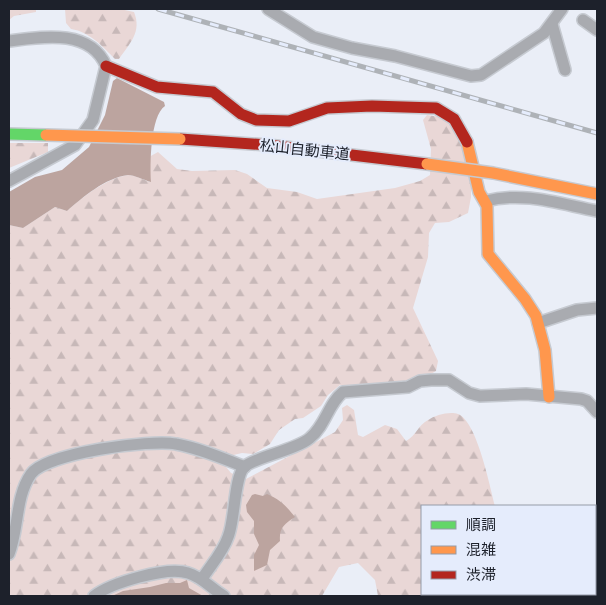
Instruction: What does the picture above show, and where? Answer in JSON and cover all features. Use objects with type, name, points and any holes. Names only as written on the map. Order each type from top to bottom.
[{"type":"main road","points":[[106,66],[129,73],[157,87],[171,90],[199,89],[213,92],[241,114],[256,120],[276,122],[290,120],[317,110],[342,107],[436,108],[446,111],[454,118],[462,130],[472,159],[479,192],[486,201],[486,246],[488,254],[531,306],[538,323],[546,355],[549,397]]},
{"type":"main road","name":"松山自動車道","points":[[9,134],[180,139],[268,145],[493,173],[597,194]]},
{"type":"street","points":[[268,9],[313,37],[471,76],[481,75],[544,33],[562,9]]},
{"type":"street","points":[[583,20],[597,30]]},
{"type":"street","points":[[552,24],[566,70]]},
{"type":"street","points":[[9,41],[64,37],[94,48],[106,66],[93,120],[75,146],[9,181]]},
{"type":"street","points":[[486,201],[501,197],[530,197],[597,211]]},
{"type":"street","points":[[538,323],[577,310],[597,308]]},
{"type":"street","points":[[202,578],[222,550],[229,536],[238,478],[244,467],[310,438],[322,425],[335,398],[343,392],[408,387],[420,381],[449,380],[480,396],[526,394],[587,401],[597,412]]},
{"type":"street","points":[[9,554],[24,485],[32,472],[41,465],[57,458],[160,442],[193,448],[244,467]]},
{"type":"street","points":[[94,596],[134,579],[163,573],[186,572],[202,578],[224,596]]},
{"type":"green space","points":[[9,9],[36,9],[36,12],[14,16],[9,20]]},
{"type":"green space","points":[[65,9],[120,9],[134,12],[137,26],[134,37],[119,59],[115,59],[90,36],[71,29],[66,23]]},
{"type":"green space","points":[[427,115],[440,117],[458,131],[471,183],[468,213],[449,222],[435,223],[429,233],[428,257],[413,308],[438,361],[436,371],[416,380],[390,385],[350,387],[340,385],[328,395],[321,406],[303,418],[295,419],[279,430],[270,444],[253,454],[242,453],[225,457],[222,462],[231,473],[246,479],[335,432],[343,420],[342,408],[347,405],[354,410],[358,435],[363,437],[385,425],[397,429],[406,441],[431,418],[447,413],[458,414],[465,419],[477,441],[495,505],[421,505],[421,595],[489,596],[378,596],[375,580],[358,563],[339,567],[322,596],[9,596],[9,225],[23,228],[55,207],[67,211],[95,189],[119,177],[130,175],[150,182],[149,157],[158,152],[177,169],[192,171],[235,170],[247,174],[267,188],[297,192],[317,199],[395,188],[420,181],[430,175],[431,149],[423,120]]},
{"type":"green space","points":[[9,143],[48,143],[48,152],[9,168]]},
{"type":"shaded area","points":[[117,78],[164,102],[165,106],[160,111],[156,120],[152,141],[151,182],[130,175],[119,177],[95,189],[67,211],[55,207],[23,228],[9,225],[9,192],[35,177],[62,170],[89,147],[105,115],[113,81]]},
{"type":"shaded area","points":[[267,494],[276,499],[286,506],[295,517],[283,527],[280,533],[280,541],[270,550],[267,565],[254,571],[254,555],[259,545],[254,534],[254,521],[247,512],[246,505],[252,495],[263,496]]},
{"type":"shaded area","points":[[187,580],[189,588],[203,596],[112,596],[123,591],[166,583],[180,583]]},
{"type":"railway","points":[[158,9],[597,133]]},
{"type":"traffic: fast","points":[[9,134],[46,135]]},
{"type":"traffic: slow","points":[[46,135],[180,139]]},
{"type":"traffic: slow","points":[[467,142],[479,192],[487,206],[488,254],[525,299],[536,316],[545,350],[549,397]]},
{"type":"traffic: slow","points":[[427,164],[493,173],[597,194]]},
{"type":"traffic: jam","points":[[106,66],[157,87],[213,92],[241,114],[256,120],[289,121],[327,108],[372,106],[436,108],[454,119],[467,142]]},
{"type":"traffic: jam","points":[[180,139],[268,145],[427,164]]}]
